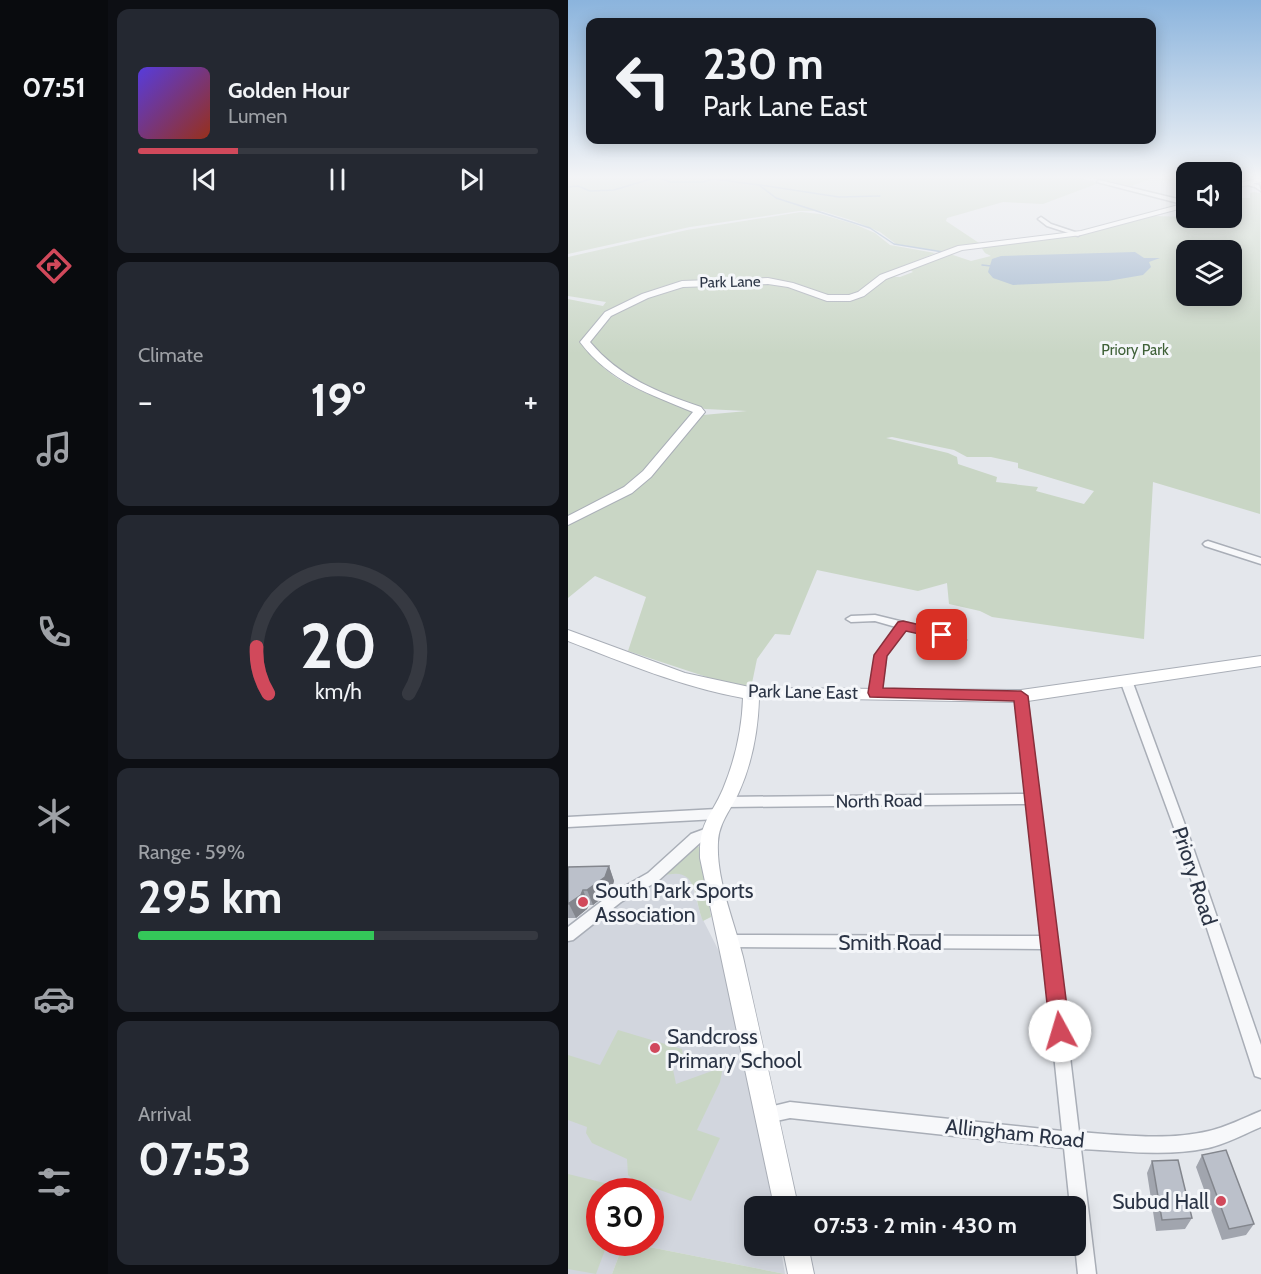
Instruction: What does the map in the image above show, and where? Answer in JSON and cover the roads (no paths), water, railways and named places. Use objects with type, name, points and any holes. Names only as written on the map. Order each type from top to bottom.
[{"type":"street","name":"Park Lane","points":[[568,521],[628,490],[641,480],[699,412],[697,409],[645,391],[597,359],[585,342],[608,314],[665,289],[698,282],[781,283],[827,297],[850,298],[861,294],[883,277],[961,248],[1066,235]]},
{"type":"street","points":[[1208,544],[1261,561]]},
{"type":"street","points":[[851,619],[874,618],[961,640]]},
{"type":"street","points":[[875,693],[881,655],[903,625]]},
{"type":"street","name":"Park Lane East","points":[[568,635],[647,665],[725,689],[751,694],[875,693],[1021,696],[1261,661]]},
{"type":"street","name":"Priory Road","points":[[1127,682],[1182,833],[1261,1070]]},
{"type":"street","points":[[568,935],[616,898],[653,877],[717,816],[741,764],[748,734],[751,694]]},
{"type":"street","points":[[1021,696],[1087,1274]]},
{"type":"street","name":"North Road","points":[[568,822],[1033,799]]},
{"type":"street","points":[[717,816],[713,879],[729,941],[784,1196]]},
{"type":"street","name":"Smith Road","points":[[729,941],[1050,943]]},
{"type":"street","name":"Allingham Road","points":[[767,1115],[790,1110],[1071,1140],[1184,1143],[1210,1139],[1261,1119]]},
{"type":"street","points":[[797,1256],[801,1274]]},
{"type":"water","points":[[1135,252],[1144,258],[1160,258],[1149,262],[1151,267],[1143,275],[1108,281],[1013,285],[993,278],[988,272],[992,259],[1001,256]]},
{"type":"waterway","points":[[881,235],[894,244],[943,252]]},
{"type":"waterway","points":[[982,265],[991,266]]},
{"type":"place","name":"South Park Sports Association","points":[[583,902]]},
{"type":"place","name":"Sandcross Primary School","points":[[655,1048]]},
{"type":"place","name":"Subud Hall","points":[[1221,1201]]},
{"type":"park label","name":"Priory Park","points":[[1135,350]]}]
